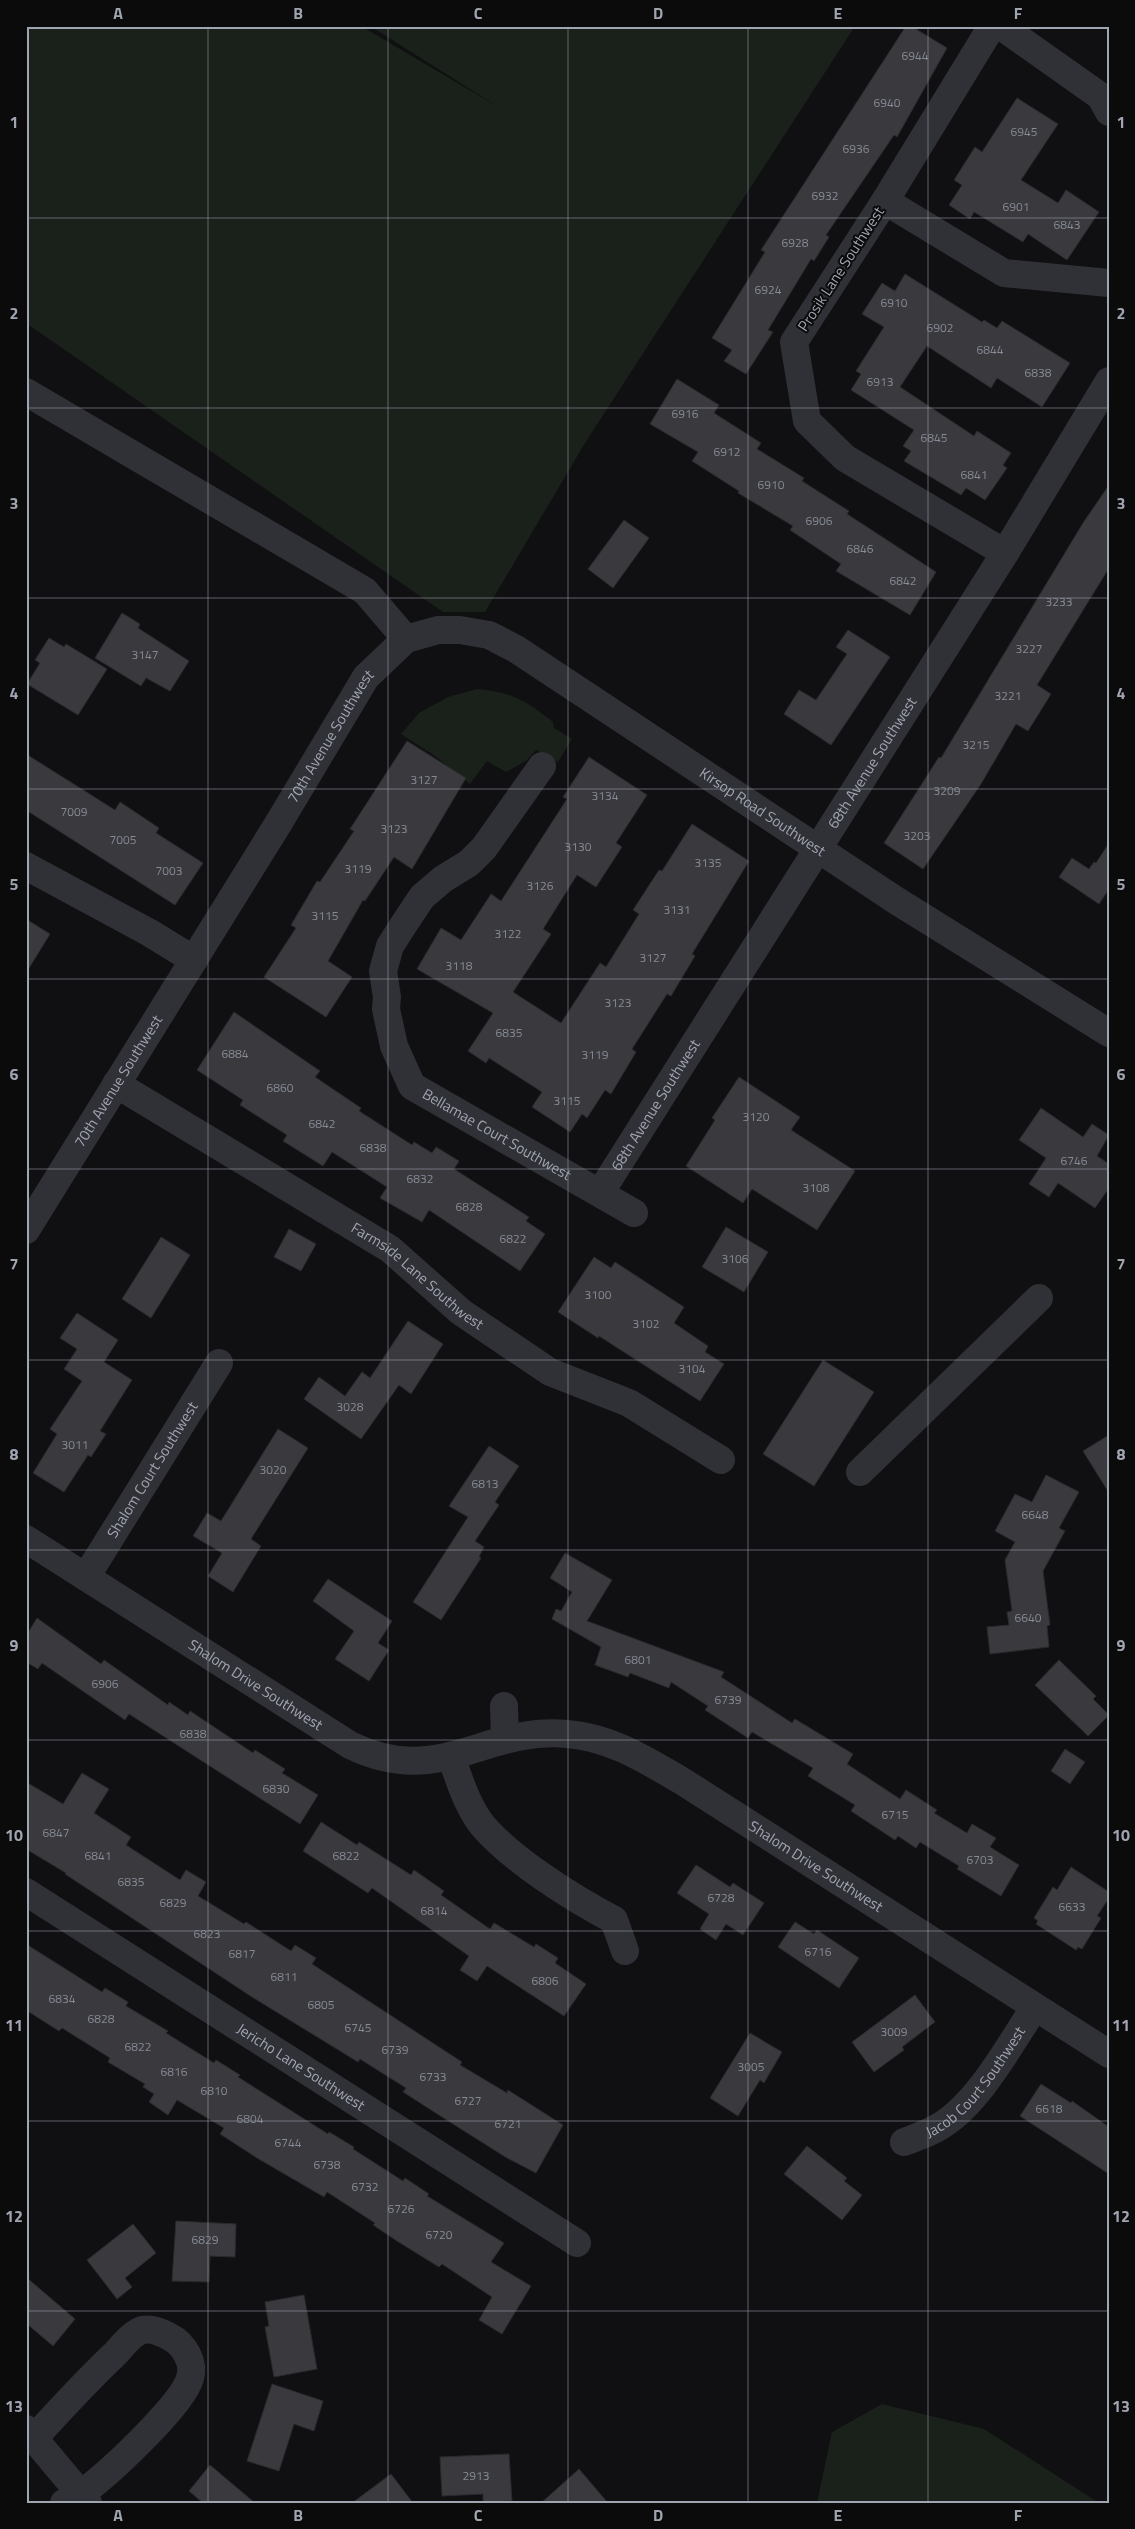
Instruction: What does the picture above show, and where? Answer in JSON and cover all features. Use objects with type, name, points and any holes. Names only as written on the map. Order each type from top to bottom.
[{"type":"street","name":"Prosik Lane Southwest","points":[[992,26],[885,201],[794,342],[807,421],[845,458],[1004,553]]},
{"type":"street","points":[[1001,26],[1100,96],[1109,112]]},
{"type":"street","points":[[885,201],[1004,273],[1109,282]]},
{"type":"street","name":"68th Avenue Southwest","points":[[600,1194],[1004,553],[1109,381]]},
{"type":"street","points":[[26,392],[365,590],[406,640]]},
{"type":"street","name":"Kirsop Road Southwest","points":[[406,640],[438,630],[460,630],[488,635],[516,649],[897,901],[1109,1033]]},
{"type":"street","name":"70th Avenue Southwest","points":[[26,1230],[278,824],[351,699],[366,677],[406,640]]},
{"type":"street","name":"Bellamae Court Southwest","points":[[542,766],[484,848],[422,898],[390,946],[383,971],[387,997],[386,1009],[394,1046],[412,1086],[634,1213]]},
{"type":"street","points":[[26,866],[150,933],[194,960]]},
{"type":"street","name":"Farmside Lane Southwest","points":[[116,1084],[390,1249],[461,1312],[550,1372],[629,1403],[721,1460]]},
{"type":"street","points":[[860,1472],[1039,1298]]},
{"type":"street","name":"Shalom Court Southwest","points":[[86,1577],[219,1363]]},
{"type":"street","name":"Shalom Drive Southwest","points":[[26,1539],[364,1752],[393,1761],[415,1762],[450,1756],[488,1746],[505,1739],[566,1733],[588,1736],[634,1753],[682,1781],[1109,2054]]},
{"type":"street","points":[[504,1706],[505,1739]]},
{"type":"street","points":[[450,1756],[464,1792],[482,1825],[534,1869],[586,1905],[614,1920],[625,1951]]},
{"type":"street","name":"Jericho Lane Southwest","points":[[26,1892],[577,2243]]},
{"type":"street","name":"Jacob Court Southwest","points":[[904,2142],[929,2132],[957,2114],[981,2086],[1035,2007]]},
{"type":"street","points":[[151,2329],[171,2337],[182,2344],[191,2364],[191,2378],[170,2408],[77,2500],[30,2434],[138,2331],[151,2329]]},
{"type":"shaded area","points":[[26,26],[361,26],[500,108],[370,26],[855,26],[585,443],[485,612],[443,612],[26,323]]},
{"type":"shaded area","points":[[477,689],[500,692],[527,703],[553,722],[554,728],[572,739],[558,762],[536,750],[526,761],[506,772],[487,761],[470,784],[435,756],[401,734],[419,713],[448,697]]},
{"type":"shaded area","points":[[882,2404],[984,2429],[1099,2503],[817,2503],[832,2432]]},
{"type":"building","points":[[906,26],[911,26],[947,48],[897,137],[894,135],[826,235],[829,237],[814,261],[811,259],[768,330],[773,332],[746,374],[724,361],[732,350],[712,338],[765,252],[761,250]]},
{"type":"building","points":[[1017,98],[1058,124],[1021,180],[1058,203],[1066,190],[1099,212],[1067,260],[1028,234],[1023,242],[974,212],[970,219],[949,205],[962,185],[954,180],[975,147],[982,152]]},
{"type":"building","points":[[905,274],[982,322],[984,320],[997,328],[1002,321],[1070,363],[1042,407],[997,378],[991,388],[927,346],[900,387],[974,436],[977,431],[1011,453],[1003,465],[1007,468],[985,500],[966,488],[961,495],[904,461],[911,451],[903,446],[914,430],[851,390],[861,374],[856,371],[884,327],[862,314],[882,283],[895,291]]},
{"type":"building","points":[[677,379],[719,405],[714,413],[761,443],[757,449],[804,478],[802,481],[849,511],[847,514],[936,572],[910,615],[836,571],[841,564],[790,530],[793,526],[738,493],[739,491],[692,461],[698,452],[650,424]]},
{"type":"building","points":[[1109,485],[1109,568],[1037,685],[1051,694],[1028,731],[1016,724],[981,784],[923,869],[884,843],[939,757],[941,758],[1083,523]]},
{"type":"building","points":[[624,520],[649,538],[613,588],[588,569]]},
{"type":"building","points":[[122,613],[140,624],[138,628],[189,661],[170,691],[146,678],[141,686],[95,658]]},
{"type":"building","points":[[848,630],[890,657],[831,745],[784,714],[799,690],[816,700],[847,654],[836,647]]},
{"type":"building","points":[[49,638],[64,647],[66,644],[107,669],[78,715],[27,684],[40,663],[35,660]]},
{"type":"building","points":[[407,741],[466,778],[412,869],[394,857],[365,901],[363,900],[328,961],[352,977],[326,1017],[264,977],[296,928],[291,925],[317,881],[320,882],[354,831],[350,829]]},
{"type":"building","points":[[26,754],[115,810],[120,802],[159,828],[156,833],[203,863],[175,905],[26,810]]},
{"type":"building","points":[[589,757],[647,795],[616,843],[622,847],[596,887],[577,875],[543,929],[551,934],[513,992],[561,1023],[600,963],[606,967],[639,914],[633,910],[659,870],[662,871],[692,824],[749,861],[692,954],[695,956],[671,996],[667,994],[632,1049],[636,1052],[611,1094],[605,1090],[587,1118],[582,1114],[570,1132],[532,1107],[542,1092],[489,1058],[486,1063],[468,1051],[493,1013],[417,969],[441,928],[461,940],[491,894],[501,901],[567,799],[563,797]]},
{"type":"building","points":[[1109,843],[1109,889],[1099,904],[1059,877],[1072,858],[1089,869],[1094,862],[1096,863]]},
{"type":"building","points":[[26,919],[50,934],[26,973]]},
{"type":"building","points":[[234,1012],[320,1071],[315,1077],[361,1108],[359,1111],[412,1145],[414,1142],[432,1153],[436,1147],[459,1161],[454,1169],[529,1217],[526,1221],[545,1234],[520,1271],[429,1210],[422,1222],[380,1198],[387,1187],[332,1152],[323,1166],[283,1141],[287,1135],[240,1105],[243,1100],[197,1070]]},
{"type":"building","points":[[739,1077],[800,1117],[791,1130],[855,1171],[817,1230],[752,1189],[743,1203],[686,1166],[715,1120],[712,1118]]},
{"type":"building","points":[[1041,1108],[1083,1137],[1092,1124],[1109,1135],[1097,1156],[1109,1164],[1109,1188],[1095,1208],[1058,1183],[1049,1197],[1029,1184],[1046,1158],[1019,1140]]},
{"type":"building","points":[[726,1227],[768,1252],[744,1292],[702,1267]]},
{"type":"building","points":[[289,1229],[316,1244],[301,1271],[274,1257]]},
{"type":"building","points":[[161,1237],[190,1255],[151,1318],[122,1299]]},
{"type":"building","points":[[594,1257],[611,1268],[615,1262],[684,1307],[674,1323],[708,1346],[705,1352],[724,1364],[700,1401],[558,1312]]},
{"type":"building","points":[[77,1313],[118,1340],[104,1362],[132,1380],[100,1431],[106,1434],[91,1457],[88,1455],[64,1492],[33,1473],[57,1434],[50,1429],[82,1381],[64,1369],[77,1349],[60,1338]]},
{"type":"building","points":[[408,1321],[443,1344],[411,1394],[399,1385],[361,1439],[304,1399],[319,1377],[345,1396],[362,1372],[370,1378]]},
{"type":"building","points":[[823,1360],[874,1392],[814,1486],[763,1454]]},
{"type":"building","points":[[278,1429],[308,1448],[251,1539],[261,1546],[233,1592],[208,1576],[222,1553],[193,1536],[207,1513],[221,1521]]},
{"type":"building","points":[[1109,1435],[1109,1493],[1083,1451]]},
{"type":"building","points":[[489,1446],[519,1466],[495,1502],[499,1505],[475,1541],[484,1547],[479,1557],[481,1558],[441,1620],[413,1602],[468,1517],[449,1506]]},
{"type":"building","points":[[1046,1475],[1079,1492],[1059,1528],[1065,1531],[1043,1571],[1050,1625],[1047,1626],[1049,1647],[990,1654],[987,1627],[1009,1625],[1007,1612],[1012,1611],[1005,1560],[1015,1542],[995,1531],[1015,1494],[1032,1502]]},
{"type":"building","points":[[565,1553],[612,1580],[587,1621],[724,1672],[721,1677],[792,1723],[795,1719],[853,1754],[847,1764],[900,1799],[906,1790],[937,1810],[934,1813],[967,1833],[972,1824],[996,1838],[990,1847],[1019,1865],[1001,1896],[957,1869],[959,1866],[920,1842],[916,1848],[898,1836],[895,1840],[851,1811],[855,1805],[808,1776],[813,1768],[752,1732],[748,1738],[705,1710],[708,1706],[671,1682],[669,1688],[630,1673],[628,1677],[595,1665],[601,1647],[552,1619],[556,1609],[561,1611],[572,1592],[550,1578]]},
{"type":"building","points":[[328,1579],[392,1621],[378,1643],[389,1650],[369,1681],[335,1659],[354,1631],[313,1601]]},
{"type":"building","points":[[37,1618],[101,1664],[104,1660],[168,1705],[169,1702],[188,1715],[190,1711],[253,1753],[255,1750],[285,1769],[282,1773],[318,1795],[300,1824],[129,1714],[125,1720],[42,1663],[38,1669],[26,1662],[26,1636]]},
{"type":"building","points":[[1059,1660],[1096,1696],[1093,1699],[1109,1715],[1088,1736],[1035,1685]]},
{"type":"building","points":[[1065,1749],[1085,1762],[1070,1784],[1051,1771]]},
{"type":"building","points":[[82,1773],[109,1789],[94,1813],[131,1837],[126,1845],[180,1880],[186,1870],[206,1882],[198,1896],[244,1924],[246,1922],[291,1951],[295,1945],[316,1958],[312,1964],[462,2062],[460,2065],[507,2093],[508,2090],[563,2125],[536,2173],[507,2158],[403,2092],[406,2088],[360,2059],[358,2062],[252,1997],[66,1873],[26,1849],[26,1782],[63,1804]]},
{"type":"building","points":[[321,1822],[357,1845],[359,1842],[411,1875],[414,1870],[444,1891],[441,1895],[490,1929],[494,1923],[534,1947],[536,1944],[558,1958],[555,1963],[586,1984],[564,2016],[487,1966],[477,1981],[460,1970],[469,1956],[372,1888],[368,1893],[303,1851]]},
{"type":"building","points":[[696,1865],[730,1887],[733,1883],[764,1903],[743,1935],[726,1924],[716,1940],[700,1929],[709,1914],[677,1893]]},
{"type":"building","points":[[1071,1867],[1109,1892],[1109,1898],[1097,1916],[1101,1918],[1082,1949],[1078,1947],[1076,1950],[1036,1924],[1038,1921],[1034,1918],[1053,1887],[1057,1890]]},
{"type":"building","points":[[795,1922],[814,1934],[817,1930],[859,1958],[839,1988],[778,1947]]},
{"type":"building","points":[[26,1944],[102,1992],[105,1988],[128,2002],[126,2006],[168,2031],[166,2033],[214,2063],[216,2060],[240,2075],[238,2077],[328,2134],[329,2132],[354,2147],[353,2149],[403,2181],[405,2178],[429,2194],[427,2196],[504,2243],[491,2262],[531,2286],[502,2334],[479,2320],[492,2297],[442,2264],[439,2267],[397,2241],[373,2225],[375,2223],[327,2192],[324,2197],[257,2158],[220,2134],[224,2128],[177,2100],[168,2115],[149,2102],[154,2094],[143,2087],[145,2084],[108,2062],[110,2058],[62,2028],[59,2031],[26,2010]]},
{"type":"building","points":[[915,1995],[935,2022],[902,2047],[904,2050],[874,2072],[852,2042]]},
{"type":"building","points":[[750,2033],[782,2052],[764,2083],[760,2080],[738,2116],[710,2098]]},
{"type":"building","points":[[1041,2084],[1071,2103],[1072,2101],[1109,2127],[1109,2174],[1020,2116]]},
{"type":"building","points":[[807,2146],[847,2178],[844,2181],[862,2195],[842,2220],[784,2174]]},
{"type":"building","points":[[176,2221],[236,2224],[235,2257],[210,2256],[209,2282],[172,2281]]},
{"type":"building","points":[[133,2224],[156,2253],[125,2278],[132,2287],[117,2299],[87,2260]]},
{"type":"building","points":[[26,2277],[75,2319],[53,2346],[26,2323]]},
{"type":"building","points":[[304,2295],[317,2369],[274,2377],[265,2327],[269,2326],[265,2302]]},
{"type":"building","points":[[272,2384],[323,2401],[314,2431],[294,2424],[279,2471],[247,2461]]},
{"type":"building","points":[[509,2454],[512,2501],[483,2502],[483,2494],[442,2496],[440,2457]]},
{"type":"building","points":[[210,2465],[255,2503],[203,2503],[189,2491]]},
{"type":"building","points":[[579,2469],[608,2503],[541,2503]]},
{"type":"building","points":[[391,2474],[413,2503],[352,2503]]}]
